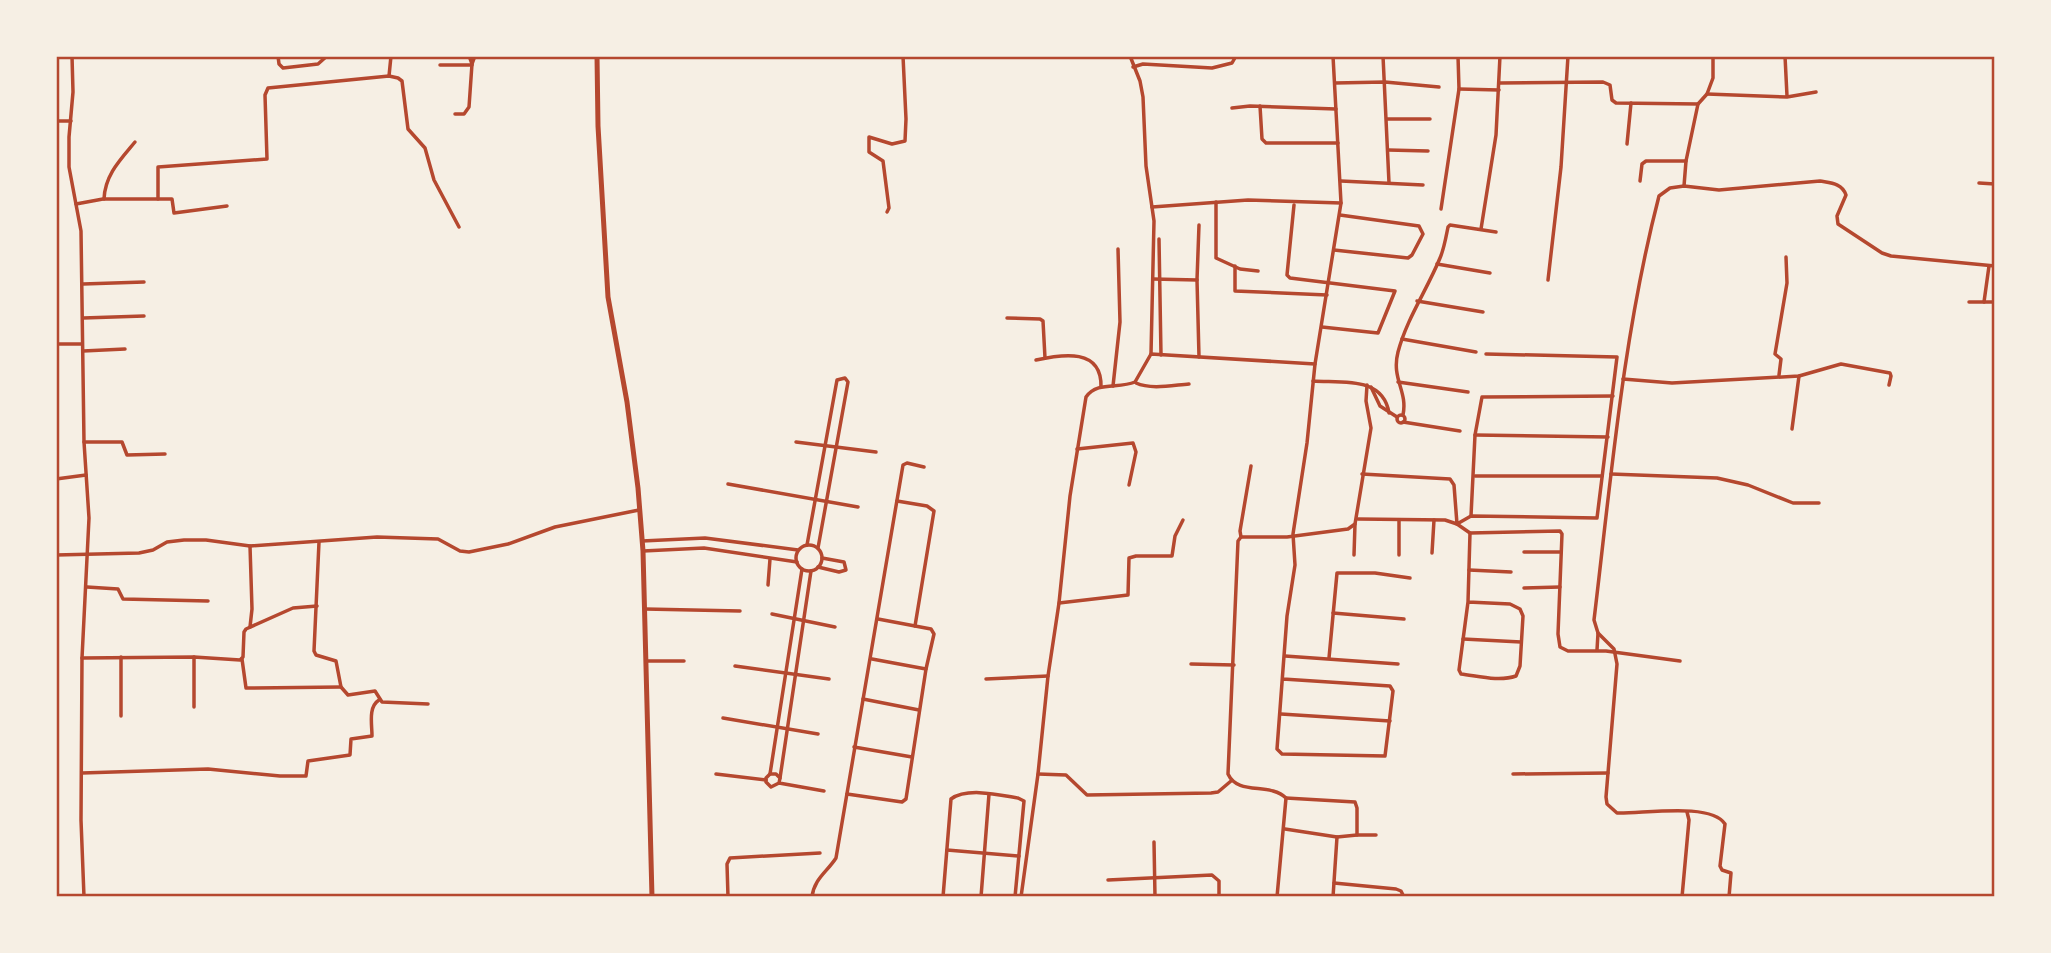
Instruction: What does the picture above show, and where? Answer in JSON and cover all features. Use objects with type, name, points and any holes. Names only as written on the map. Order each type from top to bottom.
[{"type":"main road","points":[[597,56],[598,138],[608,297],[627,402],[643,551],[652,897]]},
{"type":"street","points":[[72,56],[74,92],[69,167],[80,222],[84,442],[89,518],[82,658],[81,821],[84,897]]},
{"type":"street","points":[[278,56],[279,64],[283,68],[318,64],[327,56]]},
{"type":"street","points":[[389,76],[391,56]]},
{"type":"street","points":[[469,56],[472,64]]},
{"type":"street","points":[[455,114],[464,114],[469,107],[475,56]]},
{"type":"street","points":[[887,212],[884,165],[880,158],[869,152],[869,137],[897,144],[906,139],[904,56]]},
{"type":"street","points":[[1130,56],[1143,97],[1146,166],[1154,242],[1151,354],[1135,382]]},
{"type":"street","points":[[1133,67],[1143,64],[1212,68],[1233,63],[1236,56]]},
{"type":"street","points":[[1283,679],[1390,686],[1393,691],[1386,754],[1383,757],[1282,754],[1277,747],[1287,617],[1295,565],[1293,534],[1307,443],[1315,364],[1341,203],[1333,56]]},
{"type":"street","points":[[1383,56],[1389,183]]},
{"type":"street","points":[[1441,209],[1459,89],[1458,56]]},
{"type":"street","points":[[1481,229],[1496,135],[1500,56]]},
{"type":"street","points":[[1548,280],[1561,167],[1568,56]]},
{"type":"street","points":[[1684,186],[1686,161],[1698,104],[1707,94],[1713,78],[1713,56]]},
{"type":"street","points":[[1785,56],[1787,97]]},
{"type":"street","points":[[440,65],[472,64]]},
{"type":"street","points":[[158,199],[159,167],[267,159],[265,95],[268,89],[389,76],[402,81],[408,129],[425,148],[434,180],[459,226]]},
{"type":"street","points":[[1335,83],[1385,82],[1439,87]]},
{"type":"street","points":[[1500,83],[1606,82],[1611,87],[1614,102],[1698,104]]},
{"type":"street","points":[[1459,89],[1499,90]]},
{"type":"street","points":[[1707,94],[1787,97],[1816,92]]},
{"type":"street","points":[[1627,144],[1631,103]]},
{"type":"street","points":[[1232,108],[1260,106],[1336,109]]},
{"type":"street","points":[[1260,106],[1262,139],[1266,143],[1338,143]]},
{"type":"street","points":[[1386,119],[1430,119]]},
{"type":"street","points":[[56,121],[71,121]]},
{"type":"street","points":[[104,199],[104,190],[113,170],[135,142]]},
{"type":"street","points":[[1388,150],[1428,151]]},
{"type":"street","points":[[1640,181],[1646,161],[1686,161]]},
{"type":"street","points":[[1341,181],[1423,185]]},
{"type":"street","points":[[1597,650],[1598,633],[1594,620],[1617,422],[1650,231],[1659,196],[1670,188],[1684,186],[1719,190],[1820,181],[1844,190],[1846,195],[1836,220],[1838,224],[1882,253],[1995,266]]},
{"type":"street","points":[[1979,183],[1995,184]]},
{"type":"street","points":[[76,204],[104,199],[172,199],[174,213],[226,206]]},
{"type":"street","points":[[1152,207],[1264,200],[1341,203]]},
{"type":"street","points":[[1216,202],[1216,258],[1240,269],[1258,271]]},
{"type":"street","points":[[1294,205],[1288,277],[1395,291],[1378,333],[1322,327]]},
{"type":"street","points":[[1334,250],[1410,257],[1423,234],[1419,226],[1340,215]]},
{"type":"street","points":[[1199,225],[1199,357]]},
{"type":"street","points":[[1400,416],[1404,400],[1395,372],[1401,339],[1437,264],[1450,225],[1496,232]]},
{"type":"street","points":[[1159,239],[1161,355]]},
{"type":"street","points":[[1113,386],[1120,322],[1118,249]]},
{"type":"street","points":[[1779,375],[1781,359],[1775,354],[1787,283],[1786,257]]},
{"type":"street","points":[[1437,264],[1490,273]]},
{"type":"street","points":[[1984,302],[1989,265]]},
{"type":"street","points":[[1235,266],[1235,291],[1326,295]]},
{"type":"street","points":[[1153,279],[1197,280]]},
{"type":"street","points":[[82,284],[144,282]]},
{"type":"street","points":[[1417,301],[1483,313]]},
{"type":"street","points":[[1969,302],[1995,302]]},
{"type":"street","points":[[83,318],[145,316]]},
{"type":"street","points":[[1007,318],[1044,321],[1045,358]]},
{"type":"street","points":[[1401,339],[1476,352]]},
{"type":"street","points":[[56,344],[83,344]]},
{"type":"street","points":[[83,351],[125,349]]},
{"type":"street","points":[[1151,354],[1315,364]]},
{"type":"street","points":[[1457,524],[1471,516],[1594,519],[1598,515],[1618,360],[1615,356],[1486,354]]},
{"type":"street","points":[[1036,360],[1073,356],[1086,358],[1098,369],[1101,387]]},
{"type":"street","points":[[1623,379],[1672,383],[1799,376],[1841,364],[1890,373],[1889,386]]},
{"type":"street","points":[[1792,429],[1799,376]]},
{"type":"street","points":[[798,550],[797,562],[802,569],[811,571],[818,567],[822,558],[818,548],[825,503],[848,383],[841,377],[836,380],[807,545]]},
{"type":"street","points":[[1313,381],[1369,386],[1381,393],[1389,414],[1405,418],[1403,422],[1460,431]]},
{"type":"street","points":[[1021,897],[1077,449],[1086,397],[1089,392],[1101,387],[1135,382],[1141,385],[1189,384]]},
{"type":"street","points":[[1397,382],[1468,392]]},
{"type":"street","points":[[1354,555],[1355,524],[1371,428],[1366,401],[1369,386]]},
{"type":"street","points":[[1471,516],[1475,435],[1481,400],[1486,395],[1614,396]]},
{"type":"street","points":[[1610,422],[1617,422]]},
{"type":"street","points":[[1475,435],[1608,437]]},
{"type":"street","points":[[84,442],[122,442],[127,455],[165,454]]},
{"type":"street","points":[[796,442],[876,452]]},
{"type":"street","points":[[1077,449],[1133,443],[1136,453],[1129,485]]},
{"type":"street","points":[[812,897],[819,877],[836,858],[903,465],[923,467]]},
{"type":"street","points":[[1231,781],[1228,766],[1238,541],[1241,537],[1251,466]]},
{"type":"street","points":[[1363,474],[1450,479],[1454,485],[1457,524]]},
{"type":"street","points":[[1611,474],[1717,478],[1748,485],[1793,503],[1819,503]]},
{"type":"street","points":[[56,479],[86,475]]},
{"type":"street","points":[[1474,476],[1602,476]]},
{"type":"street","points":[[728,484],[858,507]]},
{"type":"street","points":[[816,495],[826,497]]},
{"type":"street","points":[[897,502],[927,506],[934,511],[915,626]]},
{"type":"street","points":[[56,555],[139,553],[153,550],[167,542],[184,540],[206,540],[250,547],[377,537],[438,539],[463,552],[469,552],[508,544],[555,527],[639,510]]},
{"type":"street","points":[[1357,519],[1450,521],[1470,533],[1560,531],[1560,647],[1567,651],[1597,650],[1680,661]]},
{"type":"street","points":[[1059,603],[1128,595],[1129,558],[1136,555],[1172,556],[1175,536],[1183,520]]},
{"type":"street","points":[[1399,520],[1399,555]]},
{"type":"street","points":[[1432,553],[1434,520]]},
{"type":"street","points":[[1241,537],[1287,537],[1293,534],[1348,529],[1355,524]]},
{"type":"street","points":[[1468,602],[1510,604],[1520,609],[1523,616],[1516,676],[1505,679],[1460,673],[1468,602],[1470,533]]},
{"type":"street","points":[[642,541],[705,538],[798,550],[807,545],[818,548]]},
{"type":"street","points":[[318,542],[314,653],[317,657],[336,661],[341,687],[348,695],[375,691],[379,700]]},
{"type":"street","points":[[744,555],[745,543]]},
{"type":"street","points":[[250,547],[250,627]]},
{"type":"street","points":[[643,551],[704,548],[797,562]]},
{"type":"street","points":[[1524,552],[1561,552]]},
{"type":"street","points":[[818,567],[839,572],[846,570],[844,562],[822,558]]},
{"type":"street","points":[[768,585],[770,559]]},
{"type":"street","points":[[766,780],[770,774],[802,569]]},
{"type":"street","points":[[1469,570],[1511,572]]},
{"type":"street","points":[[716,774],[766,780],[771,787],[779,781],[811,571]]},
{"type":"street","points":[[1329,658],[1337,573],[1375,573],[1410,578]]},
{"type":"street","points":[[87,587],[118,589],[123,598],[208,601]]},
{"type":"street","points":[[1524,588],[1560,587]]},
{"type":"street","points":[[317,606],[293,608],[244,632],[242,659],[246,688],[341,687]]},
{"type":"street","points":[[645,609],[740,611]]},
{"type":"street","points":[[795,610],[805,612]]},
{"type":"street","points":[[1332,613],[1404,619]]},
{"type":"street","points":[[772,614],[835,627]]},
{"type":"street","points":[[847,794],[904,802],[912,757],[934,631],[878,619]]},
{"type":"street","points":[[1598,633],[1610,644],[1615,654],[1616,674],[1606,797],[1608,804],[1614,811],[1627,814],[1705,813],[1723,821],[1720,866],[1722,870],[1731,873],[1729,897]]},
{"type":"street","points":[[1463,639],[1521,642]]},
{"type":"street","points":[[1285,656],[1398,664]]},
{"type":"street","points":[[121,657],[121,716]]},
{"type":"street","points":[[194,657],[194,707]]},
{"type":"street","points":[[82,658],[242,659]]},
{"type":"street","points":[[872,659],[926,669]]},
{"type":"street","points":[[646,661],[684,661]]},
{"type":"street","points":[[787,664],[797,666]]},
{"type":"street","points":[[1191,664],[1234,665]]},
{"type":"street","points":[[735,666],[829,679]]},
{"type":"street","points":[[986,679],[1048,676]]},
{"type":"street","points":[[863,699],[920,710]]},
{"type":"street","points":[[82,773],[208,769],[306,776],[310,760],[350,754],[350,740],[372,736],[372,710],[374,703],[379,700],[428,704]]},
{"type":"street","points":[[1281,714],[1390,721]]},
{"type":"street","points":[[723,718],[818,734]]},
{"type":"street","points":[[778,718],[788,720]]},
{"type":"street","points":[[854,747],[912,757]]},
{"type":"street","points":[[1513,774],[1608,773]]},
{"type":"street","points":[[770,774],[776,774],[779,781]]},
{"type":"street","points":[[1038,774],[1066,775],[1087,795],[1211,793],[1218,792],[1231,781]]},
{"type":"street","points":[[779,781],[824,791]]},
{"type":"street","points":[[1231,781],[1277,792],[1286,798],[1355,802],[1357,835]]},
{"type":"street","points":[[981,897],[989,794]]},
{"type":"street","points":[[943,897],[951,799],[959,795],[989,794],[1018,797],[1024,801],[1015,897]]},
{"type":"street","points":[[1278,897],[1286,798]]},
{"type":"street","points":[[1682,897],[1689,820],[1686,812]]},
{"type":"street","points":[[1284,830],[1337,837],[1376,835]]},
{"type":"street","points":[[1333,897],[1337,837]]},
{"type":"street","points":[[1154,842],[1155,897]]},
{"type":"street","points":[[947,850],[1019,856]]},
{"type":"street","points":[[728,897],[727,864],[730,858],[820,853]]},
{"type":"street","points":[[1108,880],[1214,876],[1219,881],[1219,897]]},
{"type":"street","points":[[1334,884],[1396,889],[1401,891],[1404,897]]}]
